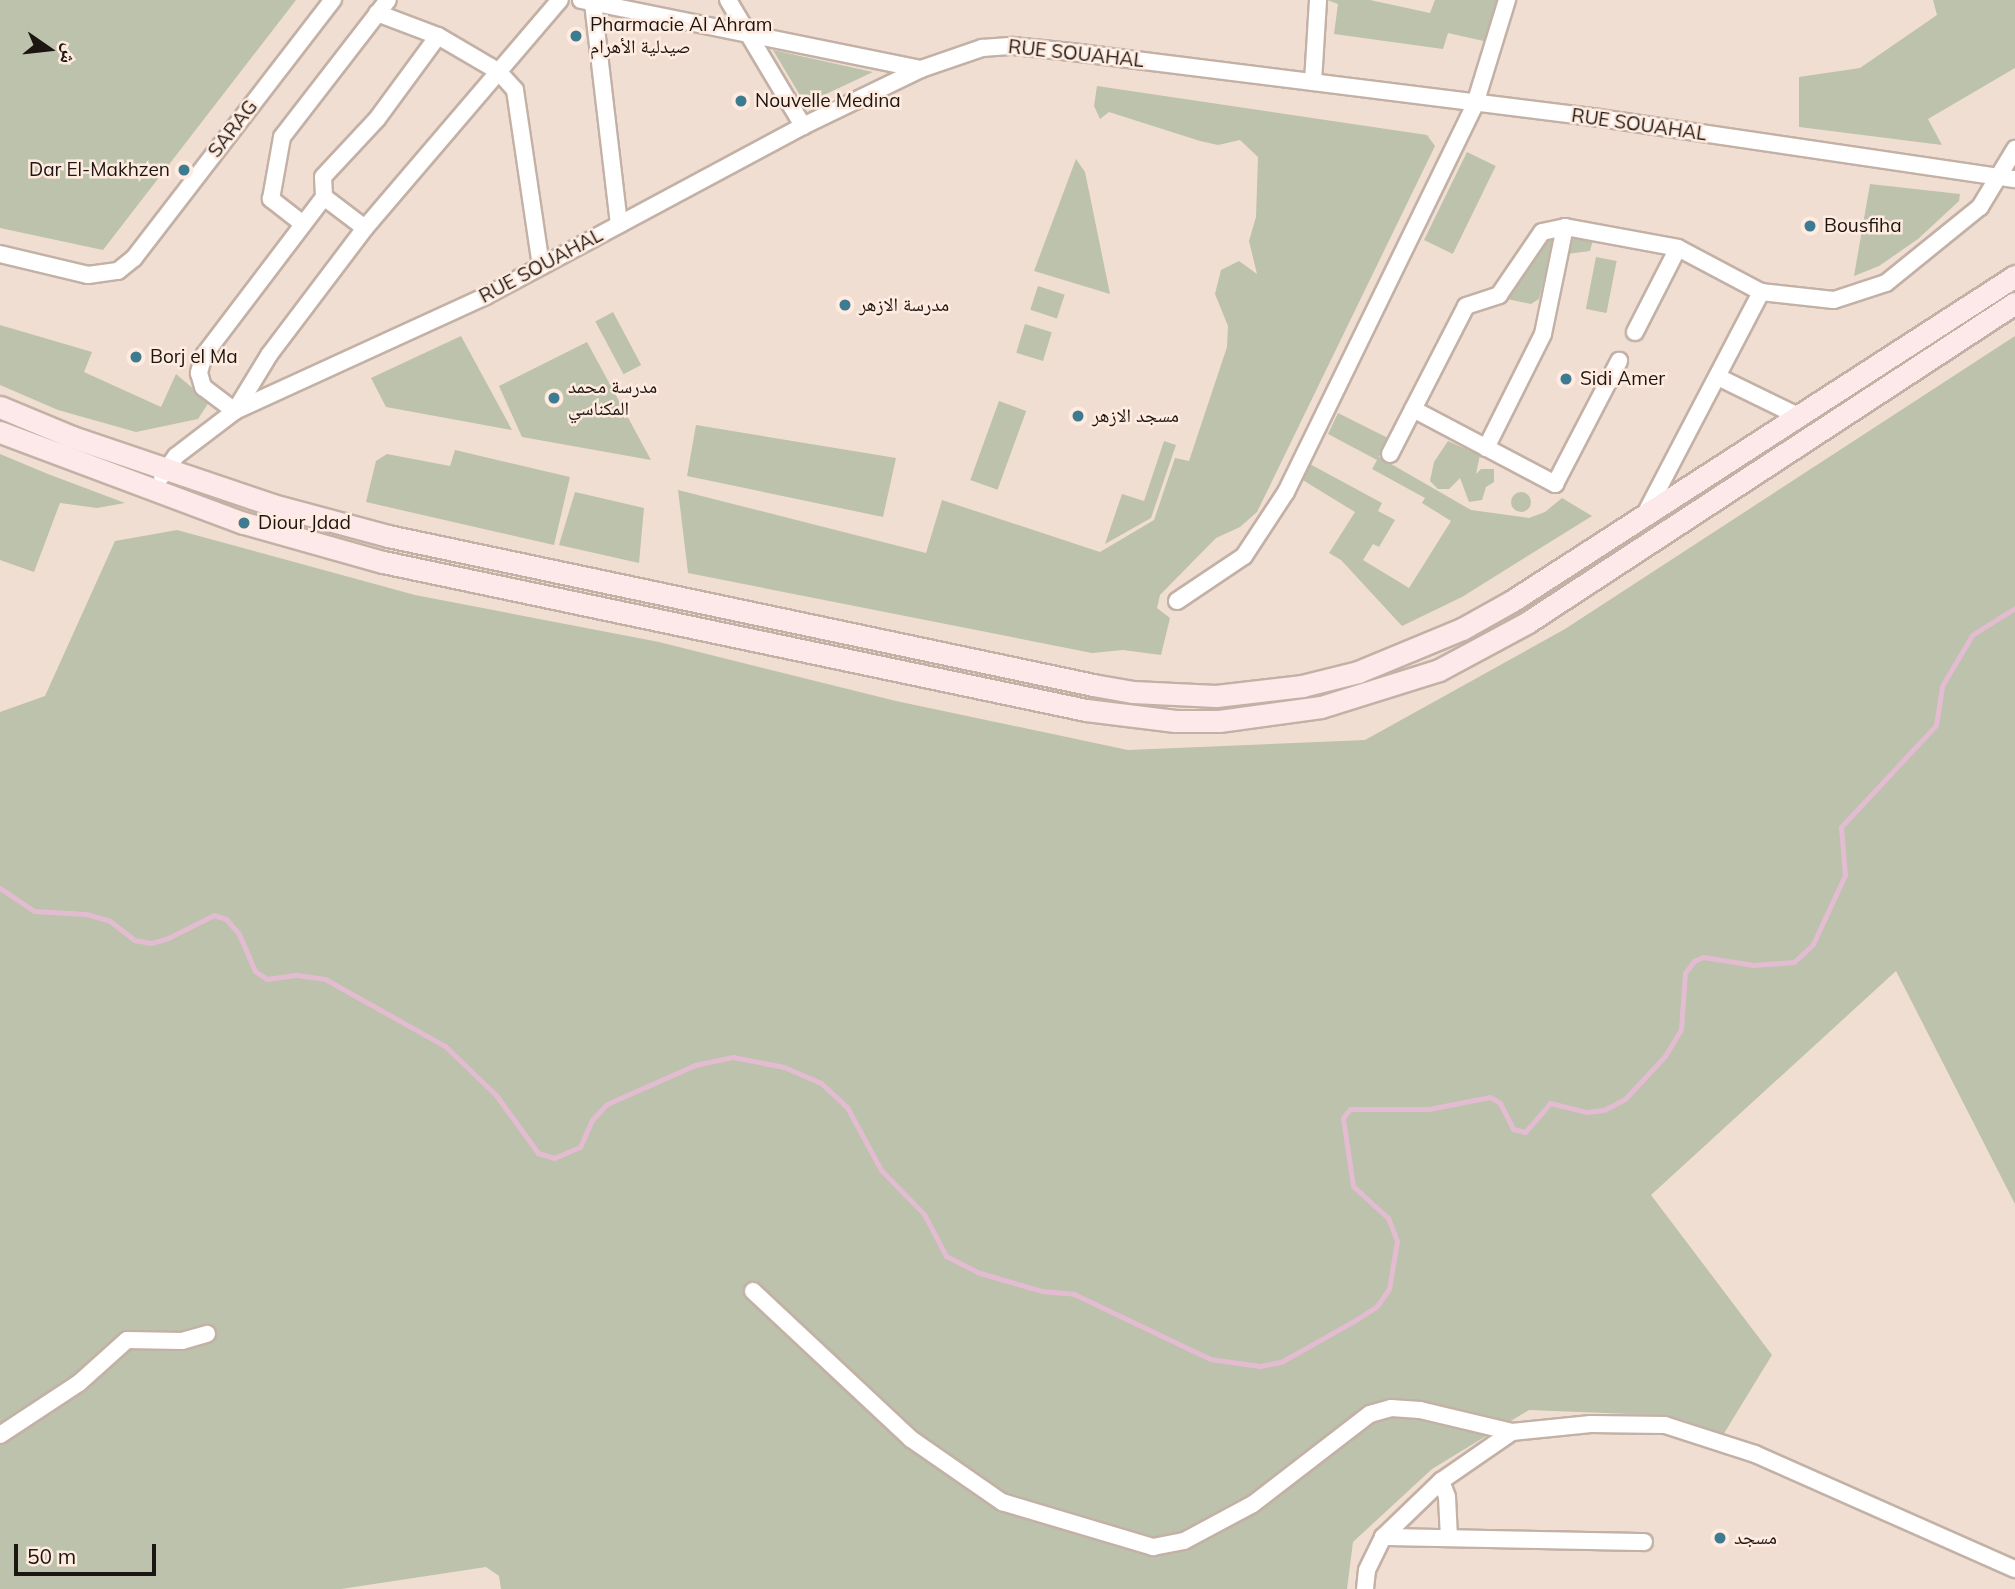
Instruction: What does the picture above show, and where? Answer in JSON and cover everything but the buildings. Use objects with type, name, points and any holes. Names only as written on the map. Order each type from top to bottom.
[{"type":"main road","points":[[0,407],[165,469],[286,509],[524,568],[1093,685],[1176,695],[1302,686],[1410,654],[1513,601],[2015,276]]},
{"type":"main road","points":[[0,432],[157,491],[345,551],[519,594],[1086,710],[1175,721],[1229,720],[1321,707],[1439,670],[1528,622],[2015,303]]},
{"type":"street","name":"SARAG","points":[[0,254],[88,275],[118,271],[134,258],[333,0]]},
{"type":"street","points":[[438,36],[377,118],[323,177],[324,197],[204,355],[200,373],[203,387],[235,411],[269,355],[365,228],[560,0]]},
{"type":"street","points":[[728,0],[803,126]]},
{"type":"street","points":[[1313,82],[1318,0]]},
{"type":"street","points":[[1177,601],[1223,574],[1244,556],[1267,527],[1475,104],[1507,0]]},
{"type":"street","points":[[619,224],[587,1],[920,69]]},
{"type":"street","points":[[303,224],[271,199],[282,137],[383,7],[498,71],[515,90],[541,266]]},
{"type":"street","name":"RUE SOUAHAL","points":[[165,469],[235,411],[486,296],[803,126],[920,69],[982,48],[1013,46],[1313,82],[2015,179]]},
{"type":"street","points":[[1390,454],[1466,306],[1499,296],[1534,238],[1553,227],[1678,248],[1761,292],[1834,300],[1886,282],[1980,207],[1996,176],[2015,149]]},
{"type":"street","points":[[324,197],[365,228]]},
{"type":"street","points":[[1486,448],[1543,334],[1565,227]]},
{"type":"street","points":[[1634,332],[1678,248]]},
{"type":"street","points":[[1644,516],[1761,292]]},
{"type":"street","points":[[1413,409],[1555,484],[1619,361]]},
{"type":"street","points":[[1718,377],[1798,416]]},
{"type":"street","points":[[157,491],[165,469]]},
{"type":"street","points":[[753,1291],[911,1439],[1002,1502],[1153,1547],[1184,1541],[1253,1504],[1370,1414],[1391,1408],[1420,1410],[1512,1432],[1591,1424],[1665,1425],[1755,1454],[1996,1558],[2015,1569]]},
{"type":"street","points":[[0,1435],[79,1383],[127,1340],[182,1341],[207,1334]]},
{"type":"street","points":[[1365,1589],[1367,1570],[1383,1536],[1441,1481],[1512,1432]]},
{"type":"street","points":[[1441,1481],[1447,1497],[1449,1538]]},
{"type":"street","points":[[1383,1536],[1644,1542]]},
{"type":"street","points":[[1996,1558],[2015,1551]]},
{"type":"green space","points":[[0,0],[296,0],[103,250],[0,228]]},
{"type":"green space","points":[[1327,0],[1370,0],[1430,13],[1435,0],[1499,0],[1488,42],[1448,33],[1443,49],[1334,34],[1338,4]]},
{"type":"green space","points":[[1933,0],[2015,0],[2015,68],[1928,119],[1942,145],[1799,127],[1799,77],[1860,68],[1937,15]]},
{"type":"green space","points":[[773,50],[873,72],[809,102],[801,97]]},
{"type":"green space","points":[[1097,86],[1427,135],[1435,146],[1257,512],[1240,527],[1216,538],[1160,595],[1157,608],[1170,618],[1161,655],[1123,650],[1092,653],[688,573],[678,490],[926,553],[942,500],[1100,552],[1154,520],[1175,458],[1189,461],[1227,347],[1228,326],[1215,294],[1221,270],[1239,261],[1257,274],[1249,241],[1256,217],[1258,157],[1240,140],[1218,145],[1109,112],[1100,119],[1094,106]]},
{"type":"green space","points":[[1467,152],[1496,166],[1453,254],[1424,240]]},
{"type":"green space","points":[[1076,159],[1085,172],[1110,294],[1034,271]]},
{"type":"green space","points":[[1870,184],[1960,194],[1959,201],[1918,239],[1879,266],[1854,276]]},
{"type":"green space","points":[[1554,236],[1539,299],[1531,304],[1507,299],[1535,249]]},
{"type":"green space","points":[[1574,238],[1593,240],[1590,251],[1567,254]]},
{"type":"green space","points":[[1596,257],[1617,261],[1607,313],[1586,309]]},
{"type":"green space","points":[[1038,286],[1065,295],[1057,318],[1030,310]]},
{"type":"green space","points":[[613,312],[641,365],[624,374],[595,321]]},
{"type":"green space","points":[[1025,324],[1052,332],[1043,361],[1016,353]]},
{"type":"green space","points":[[0,325],[92,352],[84,372],[161,407],[176,374],[209,402],[198,419],[136,432],[58,410],[0,385]]},
{"type":"green space","points":[[461,336],[512,430],[386,407],[371,378]]},
{"type":"green space","points":[[2015,336],[2015,1204],[1896,971],[1651,1195],[1772,1355],[1723,1435],[1655,1415],[1529,1410],[1432,1469],[1353,1542],[1347,1589],[501,1589],[499,1576],[486,1567],[341,1589],[0,1589],[0,712],[45,696],[115,541],[177,530],[415,595],[659,642],[896,701],[1128,750],[1365,740],[1565,629]]},
{"type":"green space","points":[[587,342],[651,460],[522,437],[499,386]]},
{"type":"green space","points":[[999,401],[1026,411],[998,490],[970,480]]},
{"type":"green space","points":[[1338,413],[1388,438],[1379,457],[1471,510],[1529,518],[1545,512],[1562,498],[1592,516],[1462,597],[1402,626],[1341,560],[1329,553],[1355,512],[1301,479],[1308,463],[1382,503],[1378,511],[1395,520],[1379,547],[1373,544],[1363,560],[1409,588],[1451,521],[1422,503],[1425,498],[1372,469],[1377,460],[1328,434]]},
{"type":"green space","points":[[696,425],[896,458],[883,517],[687,476]]},
{"type":"green space","points":[[1164,441],[1176,445],[1151,518],[1105,544],[1122,494],[1144,501]]},
{"type":"green space","points":[[1448,441],[1480,455],[1476,474],[1481,469],[1494,469],[1494,482],[1486,487],[1482,500],[1469,502],[1460,478],[1449,489],[1438,489],[1430,481],[1434,462]]},
{"type":"green space","points":[[455,450],[570,477],[554,545],[366,502],[376,461],[387,454],[450,466]]},
{"type":"green space","points":[[0,454],[125,503],[97,508],[60,503],[34,572],[0,560]]},
{"type":"green space","points":[[575,492],[644,508],[639,563],[559,545]]},
{"type":"green space","points":[[1517,492],[1525,492],[1531,502],[1525,512],[1517,512],[1511,506],[1511,498]]},
{"type":"waterway","points":[[0,888],[34,911],[86,914],[110,921],[134,940],[151,943],[168,938],[214,915],[226,919],[239,934],[255,971],[267,979],[297,975],[325,979],[445,1046],[496,1095],[538,1153],[554,1158],[580,1147],[592,1120],[607,1104],[695,1065],[733,1057],[784,1067],[821,1083],[847,1107],[881,1170],[924,1214],[946,1256],[980,1273],[1042,1291],[1074,1294],[1210,1359],[1260,1366],[1281,1362],[1354,1321],[1377,1306],[1389,1289],[1397,1241],[1388,1218],[1353,1186],[1343,1118],[1350,1109],[1429,1109],[1490,1097],[1500,1103],[1513,1129],[1525,1132],[1550,1103],[1587,1112],[1604,1110],[1625,1099],[1665,1056],[1681,1029],[1685,973],[1694,961],[1703,957],[1753,965],[1794,962],[1813,944],[1845,875],[1841,827],[1936,725],[1942,686],[1972,635],[2015,608]]},
{"type":"place","name":"Pharmacie Al Ahram صيدلية الأهرام","points":[[576,36]]},
{"type":"place","name":"Nouvelle Medina","points":[[741,101]]},
{"type":"place","name":"Dar El-Makhzen","points":[[184,170]]},
{"type":"place","name":"Bousfiha","points":[[1810,226]]},
{"type":"place","name":"مدرسة الازهر","points":[[845,305]]},
{"type":"place","name":"Borj el Ma","points":[[136,357]]},
{"type":"place","name":"Sidi Amer","points":[[1566,379]]},
{"type":"place","name":"مدرسة محمد المكناسي","points":[[554,398]]},
{"type":"place","name":"مسجد الازهر","points":[[1078,416]]},
{"type":"place","name":"Diour Jdad","points":[[244,523]]},
{"type":"place","name":"مسجد","points":[[1720,1538]]}]
